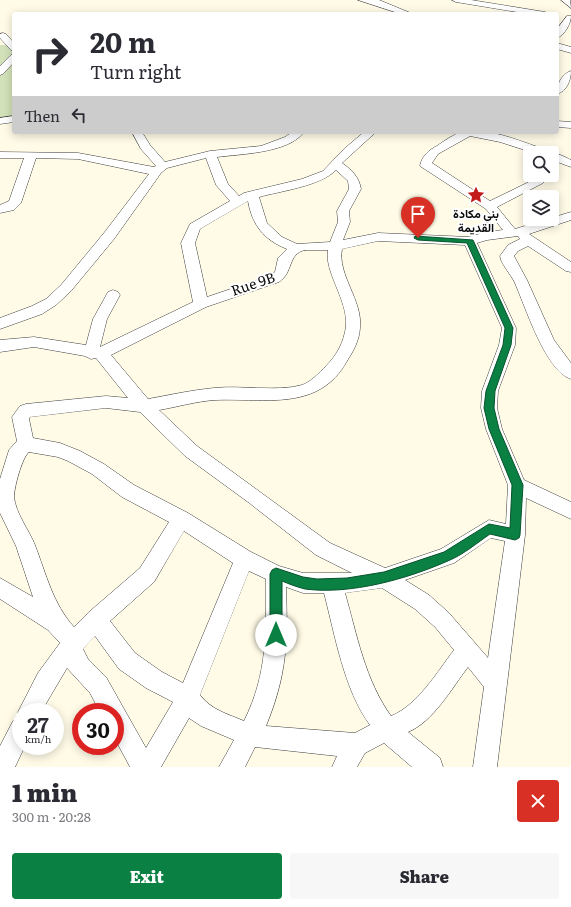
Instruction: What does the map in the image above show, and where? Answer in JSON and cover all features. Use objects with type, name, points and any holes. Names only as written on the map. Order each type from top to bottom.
[{"type":"street","points":[[362,0],[376,2],[404,12]]},
{"type":"street","points":[[456,0],[511,12]]},
{"type":"street","points":[[538,2],[546,12]]},
{"type":"street","points":[[559,31],[567,17]]},
{"type":"street","points":[[1,36],[12,35]]},
{"type":"street","points":[[1,36],[12,46]]},
{"type":"street","points":[[559,47],[571,50]]},
{"type":"street","points":[[0,72],[12,59]]},
{"type":"street","points":[[559,88],[571,74]]},
{"type":"street","points":[[0,121],[12,119]]},
{"type":"street","points":[[559,124],[571,125]]},
{"type":"street","points":[[138,134],[145,147],[160,168]]},
{"type":"street","points":[[0,155],[75,156],[104,161],[134,169],[160,168],[210,154],[263,149],[289,139],[297,134]]},
{"type":"street","points":[[201,304],[189,249],[189,237],[191,231],[200,222],[253,195],[319,177],[336,165],[369,134]]},
{"type":"street","points":[[465,134],[434,152],[426,162],[426,166],[490,206],[520,235],[571,268]]},
{"type":"street","points":[[492,134],[504,135],[528,146]]},
{"type":"street","points":[[210,154],[222,185],[237,202]]},
{"type":"street","points":[[0,209],[10,207],[15,203],[31,155]]},
{"type":"street","points":[[559,160],[571,164]]},
{"type":"street","points":[[107,703],[98,685],[80,668],[75,660],[67,635],[56,623],[46,604],[25,545],[7,508],[5,496],[6,486],[22,447],[20,417],[23,412],[106,402],[144,406],[214,394],[290,393],[307,390],[322,380],[338,364],[350,343],[353,326],[352,307],[340,278],[334,255],[338,235],[344,222],[343,211],[356,189],[354,182],[346,171],[336,165]]},
{"type":"street","points":[[0,324],[36,310],[51,302],[66,288],[109,236],[160,168]]},
{"type":"street","points":[[490,206],[534,182]]},
{"type":"street","points":[[253,195],[255,210],[262,225],[278,241],[296,248],[305,246],[336,246],[385,237],[470,241],[486,236],[520,235],[571,216]]},
{"type":"street","points":[[520,235],[507,256],[509,264],[519,279],[556,357],[569,368]]},
{"type":"street","points":[[470,241],[509,328],[507,345],[490,391],[489,408],[494,429],[518,485],[515,535],[497,685],[485,767]]},
{"type":"street","name":"Rue 9B","points":[[96,353],[201,304],[274,278],[281,274],[285,258],[296,248]]},
{"type":"street","points":[[96,353],[100,319],[113,296]]},
{"type":"street","points":[[0,346],[34,342],[96,353],[144,406],[191,451],[254,496],[323,549],[384,578],[422,602],[442,620],[497,685]]},
{"type":"street","points":[[0,464],[22,447],[60,450],[98,469],[128,491],[181,519],[244,559],[276,574],[303,583],[347,584],[384,578],[447,556],[489,529],[515,535]]},
{"type":"street","points":[[518,485],[571,511]]},
{"type":"street","points":[[35,703],[53,670],[96,619],[147,575],[181,519]]},
{"type":"street","points":[[148,767],[188,698],[244,559]]},
{"type":"street","points":[[231,767],[250,735],[270,684],[275,658],[276,574]]},
{"type":"street","points":[[332,583],[359,679],[372,705],[387,729],[432,767]]},
{"type":"street","points":[[0,588],[56,623]]},
{"type":"street","points":[[96,619],[112,643],[127,661],[154,680],[188,698],[198,712],[209,718],[250,735],[284,740],[357,746]]},
{"type":"street","points":[[344,767],[357,746],[387,729],[405,722],[430,700],[467,650]]},
{"type":"street","points":[[124,732],[142,767]]},
{"type":"street","points":[[2,767],[12,747]]},
{"type":"green space","points":[[0,45],[12,45],[12,121],[0,124]]},
{"type":"place","name":"بني مكادة القديمة","points":[[476,195]]},
{"type":"route","points":[[276,635],[276,574],[303,583],[317,584],[347,584],[384,578],[447,556],[489,529],[515,535],[518,485],[494,429],[489,408],[490,391],[507,345],[509,328],[470,241],[418,238]]}]
